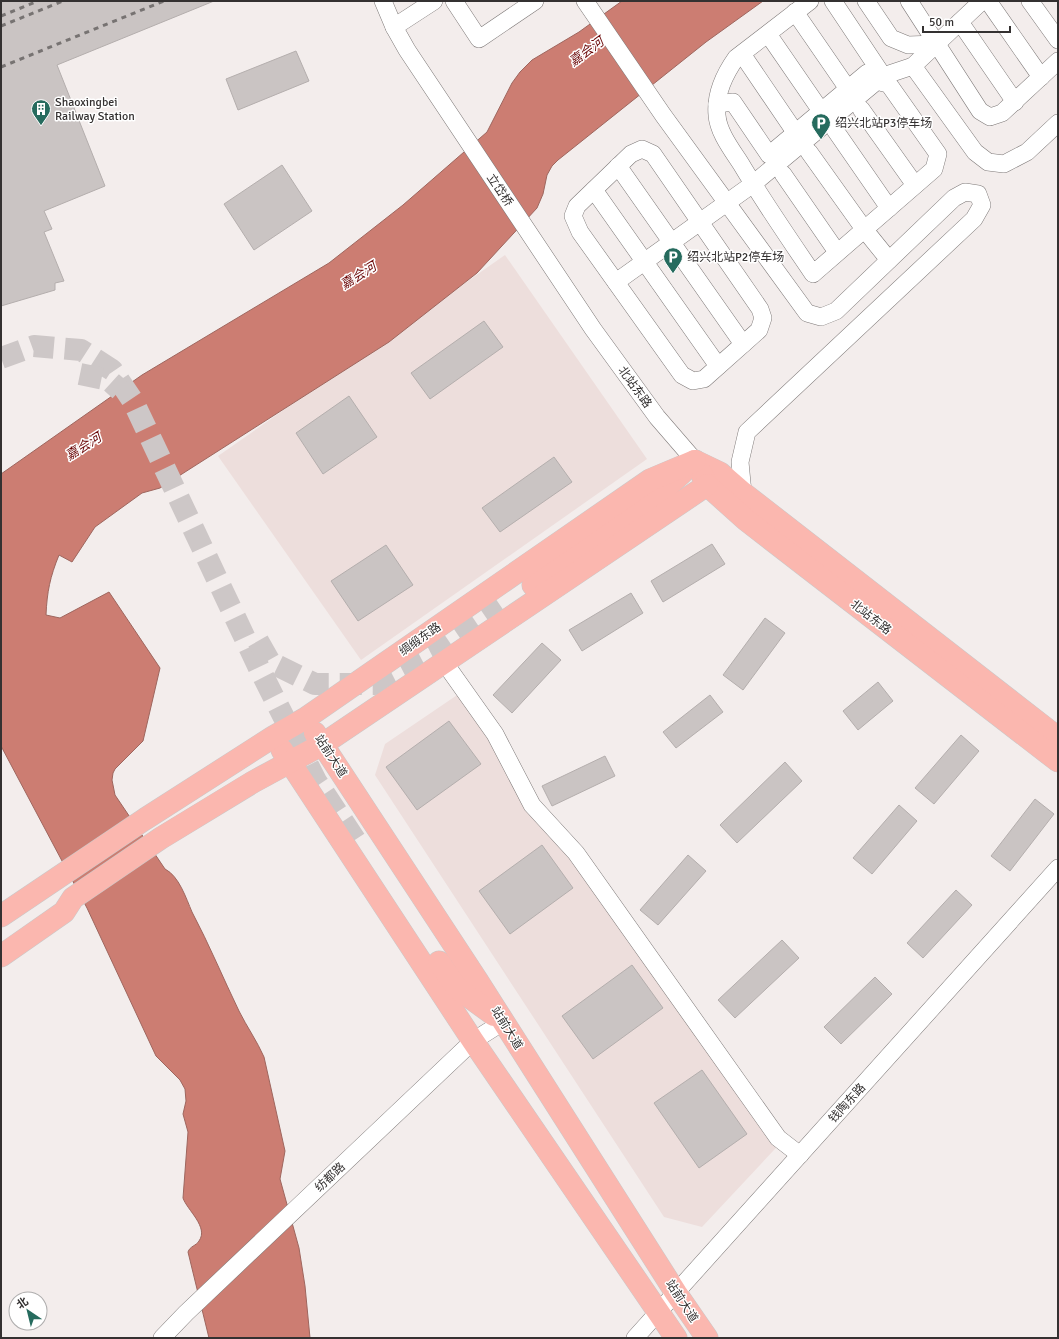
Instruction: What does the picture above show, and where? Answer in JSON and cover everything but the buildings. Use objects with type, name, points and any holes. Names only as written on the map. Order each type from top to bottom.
[{"type":"main road","name":"北站东路","points":[[695,461],[720,473],[743,493],[1058,738]]},
{"type":"main road","name":"北站东路","points":[[695,461],[707,485],[746,520],[1058,762]]},
{"type":"main road","points":[[502,608],[660,492],[695,461]]},
{"type":"main road","name":"绸缎东路","points":[[1,916],[57,880],[145,819],[306,718],[650,480],[695,461]]},
{"type":"main road","points":[[1,956],[64,912],[73,898],[161,838],[253,782],[323,744],[707,485]]},
{"type":"main road","name":"站前大道","points":[[306,718],[676,1293],[707,1338]]},
{"type":"main road","points":[[273,738],[473,1041],[676,1338]]},
{"type":"main road","points":[[356,841],[457,988],[503,1022]]},
{"type":"main road","points":[[1,937],[55,901],[73,898]]},
{"type":"street","points":[[383,1],[394,27],[434,1]]},
{"type":"street","points":[[454,1],[479,39],[535,1]]},
{"type":"street","points":[[810,1],[736,58],[729,67],[718,92],[717,116],[724,137],[752,184],[813,274],[934,168],[938,154],[883,76],[833,1]]},
{"type":"street","points":[[866,1],[891,38],[908,45],[936,44]]},
{"type":"street","points":[[909,1],[980,111],[990,117],[1002,114],[1058,61]]},
{"type":"street","points":[[616,282],[700,223],[752,184],[883,76],[912,66],[982,1]]},
{"type":"street","points":[[988,1],[1041,77]]},
{"type":"street","points":[[1030,1],[1058,40]]},
{"type":"street","points":[[588,5],[663,116],[807,313],[821,317],[836,311],[954,198],[965,192],[978,194],[982,205],[974,220],[747,432],[740,462],[743,493]]},
{"type":"street","points":[[795,12],[848,89]]},
{"type":"street","points":[[960,22],[1015,102]]},
{"type":"street","name":"立岱桥","points":[[394,27],[407,50],[593,329]]},
{"type":"street","points":[[768,34],[821,111]]},
{"type":"street","points":[[742,54],[796,132]]},
{"type":"street","points":[[912,66],[974,152],[988,162],[1004,164],[1027,152],[1058,122]]},
{"type":"street","points":[[718,104],[733,102],[769,154],[868,73],[883,76]]},
{"type":"street","points":[[752,184],[773,182],[783,174],[882,91],[883,76]]},
{"type":"street","points":[[861,108],[915,185]]},
{"type":"street","points":[[835,130],[889,208]]},
{"type":"street","points":[[642,149],[653,154],[760,309],[763,318],[759,330],[704,379],[693,381],[682,375],[580,232],[573,216],[577,206],[618,166],[631,154],[642,149]]},
{"type":"street","points":[[809,152],[864,230],[889,260]]},
{"type":"street","points":[[618,166],[743,344]]},
{"type":"street","points":[[783,174],[837,252]]},
{"type":"street","points":[[594,190],[718,366]]},
{"type":"street","name":"北站东路","points":[[593,329],[657,417],[695,461]]},
{"type":"street","points":[[444,662],[495,734],[532,805],[576,853],[778,1138],[800,1155]]},
{"type":"street","name":"钱陶东路","points":[[635,1338],[1058,868]]},
{"type":"street","name":"纺都路","points":[[162,1338],[186,1313],[473,1041],[503,1022]]},
{"type":"shaded area","points":[[505,255],[647,459],[361,660],[218,456]]},
{"type":"shaded area","points":[[469,687],[540,807],[773,1121],[788,1135],[702,1227],[664,1217],[375,775],[385,744]]},
{"type":"water","name":"嘉会河","points":[[622,1],[763,1],[706,42],[558,160],[552,166],[547,175],[543,194],[537,208],[477,273],[389,342],[160,488],[142,493],[95,527],[72,562],[59,555],[53,570],[48,592],[46,615],[60,618],[109,592],[160,668],[143,741],[115,769],[113,773],[112,780],[115,795],[165,869],[170,872],[182,888],[239,1011],[264,1057],[285,1151],[280,1179],[299,1248],[305,1286],[310,1338],[209,1338],[188,1252],[190,1248],[199,1241],[201,1230],[183,1198],[188,1132],[183,1114],[186,1101],[185,1089],[180,1080],[156,1056],[87,908],[1,746],[1,474],[142,375],[329,263],[403,205],[487,132],[512,83],[532,60],[579,32]]},
{"type":"tunnel","points":[[1,358],[34,346],[81,350],[112,370],[133,401],[260,670],[316,781],[356,841]]},
{"type":"tunnel","points":[[80,374],[109,380],[120,390]]},
{"type":"tunnel","points":[[258,641],[270,662],[315,684],[375,684],[439,651],[502,608]]},
{"type":"railway","points":[[1,16],[38,1]]},
{"type":"railway","points":[[1,26],[63,1]]},
{"type":"railway","points":[[1,67],[164,1]]},
{"type":"place","name":"Shaoxingbei Railway Station","points":[[41,126]]},
{"type":"place","name":"绍兴北站P3停车场","points":[[821,140]]},
{"type":"place","name":"绍兴北站P2停车场","points":[[673,274]]}]
